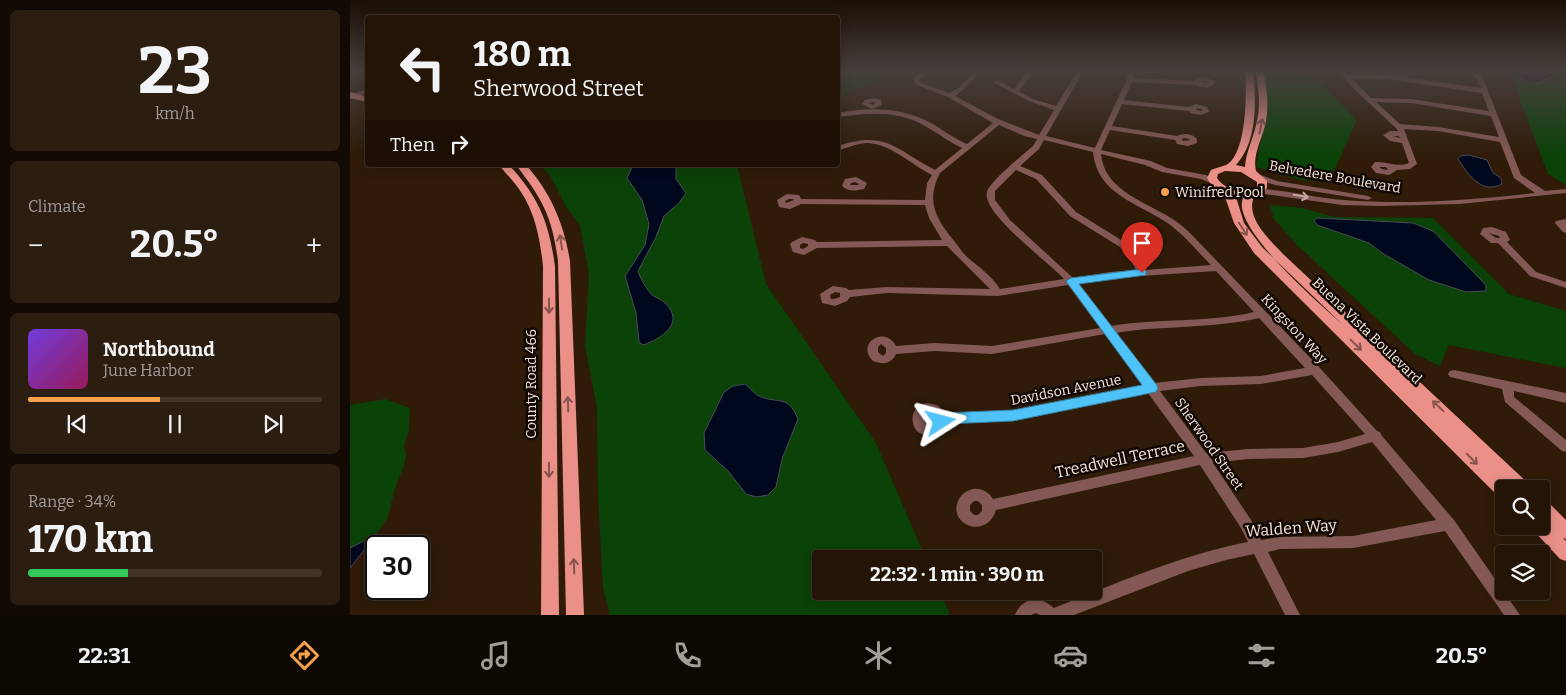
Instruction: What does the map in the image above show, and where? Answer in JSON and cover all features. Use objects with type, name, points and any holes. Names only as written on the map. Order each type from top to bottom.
[{"type":"main road","points":[[352,99],[365,106]]},
{"type":"main road","points":[[1252,99],[1250,116],[1244,140],[1236,160],[1216,181],[1234,194],[1255,193]]},
{"type":"main road","name":"Buena Vista Boulevard","points":[[1263,99],[1263,118],[1249,162],[1255,175],[1263,184],[1246,204],[1249,216],[1260,234],[1279,257],[1514,480]]},
{"type":"main road","name":"County Road 466","points":[[506,167],[533,200],[541,218],[546,242],[549,276],[550,615]]},
{"type":"main road","points":[[523,167],[537,184],[554,213],[561,238],[564,261],[575,615]]},
{"type":"main road","points":[[1230,167],[1255,175]]},
{"type":"main road","name":"Buena Vista Boulevard","points":[[1216,181],[1230,196],[1239,223],[1258,250],[1495,481]]},
{"type":"main road","points":[[1550,515],[1566,531]]},
{"type":"main road","points":[[1549,535],[1566,553]]},
{"type":"street","points":[[955,99],[998,122],[1041,138],[1216,181]]},
{"type":"street","points":[[1032,99],[1058,109]]},
{"type":"street","name":"Sherwood Street","points":[[1064,99],[1033,149],[992,188],[991,200],[1007,222],[1050,259],[1071,281],[1204,459],[1259,546],[1293,615]]},
{"type":"street","points":[[1097,151],[1121,99]]},
{"type":"street","points":[[1488,99],[1517,176],[1543,194]]},
{"type":"street","points":[[1370,100],[1411,101],[1493,114]]},
{"type":"street","points":[[1370,100],[1398,126],[1413,164],[1408,167],[1392,168]]},
{"type":"street","points":[[1119,102],[1191,109]]},
{"type":"street","points":[[840,115],[871,109],[915,118],[967,147]]},
{"type":"street","points":[[997,293],[991,283],[951,244],[935,220],[928,203],[928,189],[936,174],[998,122]]},
{"type":"street","points":[[1398,126],[1438,129],[1502,140]]},
{"type":"street","points":[[1107,127],[1178,138]]},
{"type":"street","points":[[840,147],[859,140],[879,141],[936,174]]},
{"type":"street","name":"Kingston Way","points":[[1097,151],[1100,170],[1113,186],[1181,229],[1376,436],[1450,524],[1513,615]]},
{"type":"street","points":[[1015,166],[1039,177],[1074,214],[1123,245],[1133,256],[1142,273]]},
{"type":"street","name":"Belvedere Boulevard","points":[[1255,175],[1292,186],[1406,203]]},
{"type":"street","points":[[850,202],[853,189]]},
{"type":"street","name":"Belvedere Boulevard","points":[[1255,193],[1341,202],[1406,203],[1473,202],[1566,191]]},
{"type":"street","points":[[799,201],[928,203]]},
{"type":"street","points":[[1566,222],[1560,222],[1559,225],[1566,230]]},
{"type":"street","points":[[1501,242],[1533,274],[1566,285]]},
{"type":"street","points":[[814,245],[951,244]]},
{"type":"street","points":[[846,294],[895,290],[997,293],[1071,281],[1142,273],[1218,268]]},
{"type":"street","points":[[894,350],[935,347],[992,350],[1152,324],[1236,320],[1262,314]]},
{"type":"street","name":"Davidson Avenue","points":[[941,418],[1013,416],[1152,388],[1201,382],[1261,380],[1314,370]]},
{"type":"street","points":[[1454,374],[1566,398]]},
{"type":"street","points":[[1507,386],[1509,399],[1566,448]]},
{"type":"street","name":"Treadwell Terrace","points":[[990,505],[1204,459],[1248,454],[1303,453],[1338,447],[1376,436]]},
{"type":"street","name":"Walden Way","points":[[1055,615],[1203,559],[1259,546],[1352,542],[1450,524]]},
{"type":"street","points":[[1022,615],[1026,609],[1035,606],[1044,608],[1050,615]]},
{"type":"green space","points":[[1268,99],[1336,99],[1357,120],[1329,182],[1300,180],[1256,167]]},
{"type":"green space","points":[[1520,99],[1566,99],[1566,185],[1548,174]]},
{"type":"green space","points":[[542,167],[737,167],[766,284],[876,443],[922,550],[812,550],[812,600],[944,600],[950,615],[610,615],[603,588],[598,498],[597,408],[585,346],[589,275],[580,225],[566,207],[550,175]]},
{"type":"green space","points":[[1270,205],[1302,208],[1335,217],[1433,218],[1509,294],[1566,311],[1566,368],[1449,345],[1440,366],[1415,354],[1296,244],[1274,219]]},
{"type":"green space","points":[[385,399],[410,408],[409,430],[404,445],[406,455],[404,466],[395,488],[388,517],[376,535],[365,535],[365,540],[350,548],[350,405]]},
{"type":"water","points":[[1469,155],[1487,160],[1493,173],[1501,178],[1502,184],[1488,187],[1476,181],[1458,159],[1460,156]]},
{"type":"water","points":[[632,167],[676,167],[676,179],[686,193],[679,203],[664,216],[656,237],[638,271],[648,290],[652,295],[664,302],[671,310],[673,317],[669,329],[657,339],[643,345],[639,342],[636,313],[625,276],[645,245],[649,224],[642,200],[627,178]]},
{"type":"water","points":[[1317,218],[1413,223],[1433,231],[1486,285],[1486,291],[1466,292],[1429,280],[1382,253],[1369,243],[1317,225],[1314,221]]},
{"type":"water","points":[[745,384],[757,395],[786,403],[794,411],[798,419],[782,459],[776,487],[768,495],[756,497],[746,494],[728,471],[705,450],[704,433],[724,392],[733,386]]},
{"type":"water","points":[[365,540],[365,549],[350,568],[350,548]]},
{"type":"place","name":"Winifred Pool","points":[[1165,192]]},
{"type":"route","points":[[941,422],[941,418],[1013,416],[1152,388],[1071,281],[1142,273]]}]
